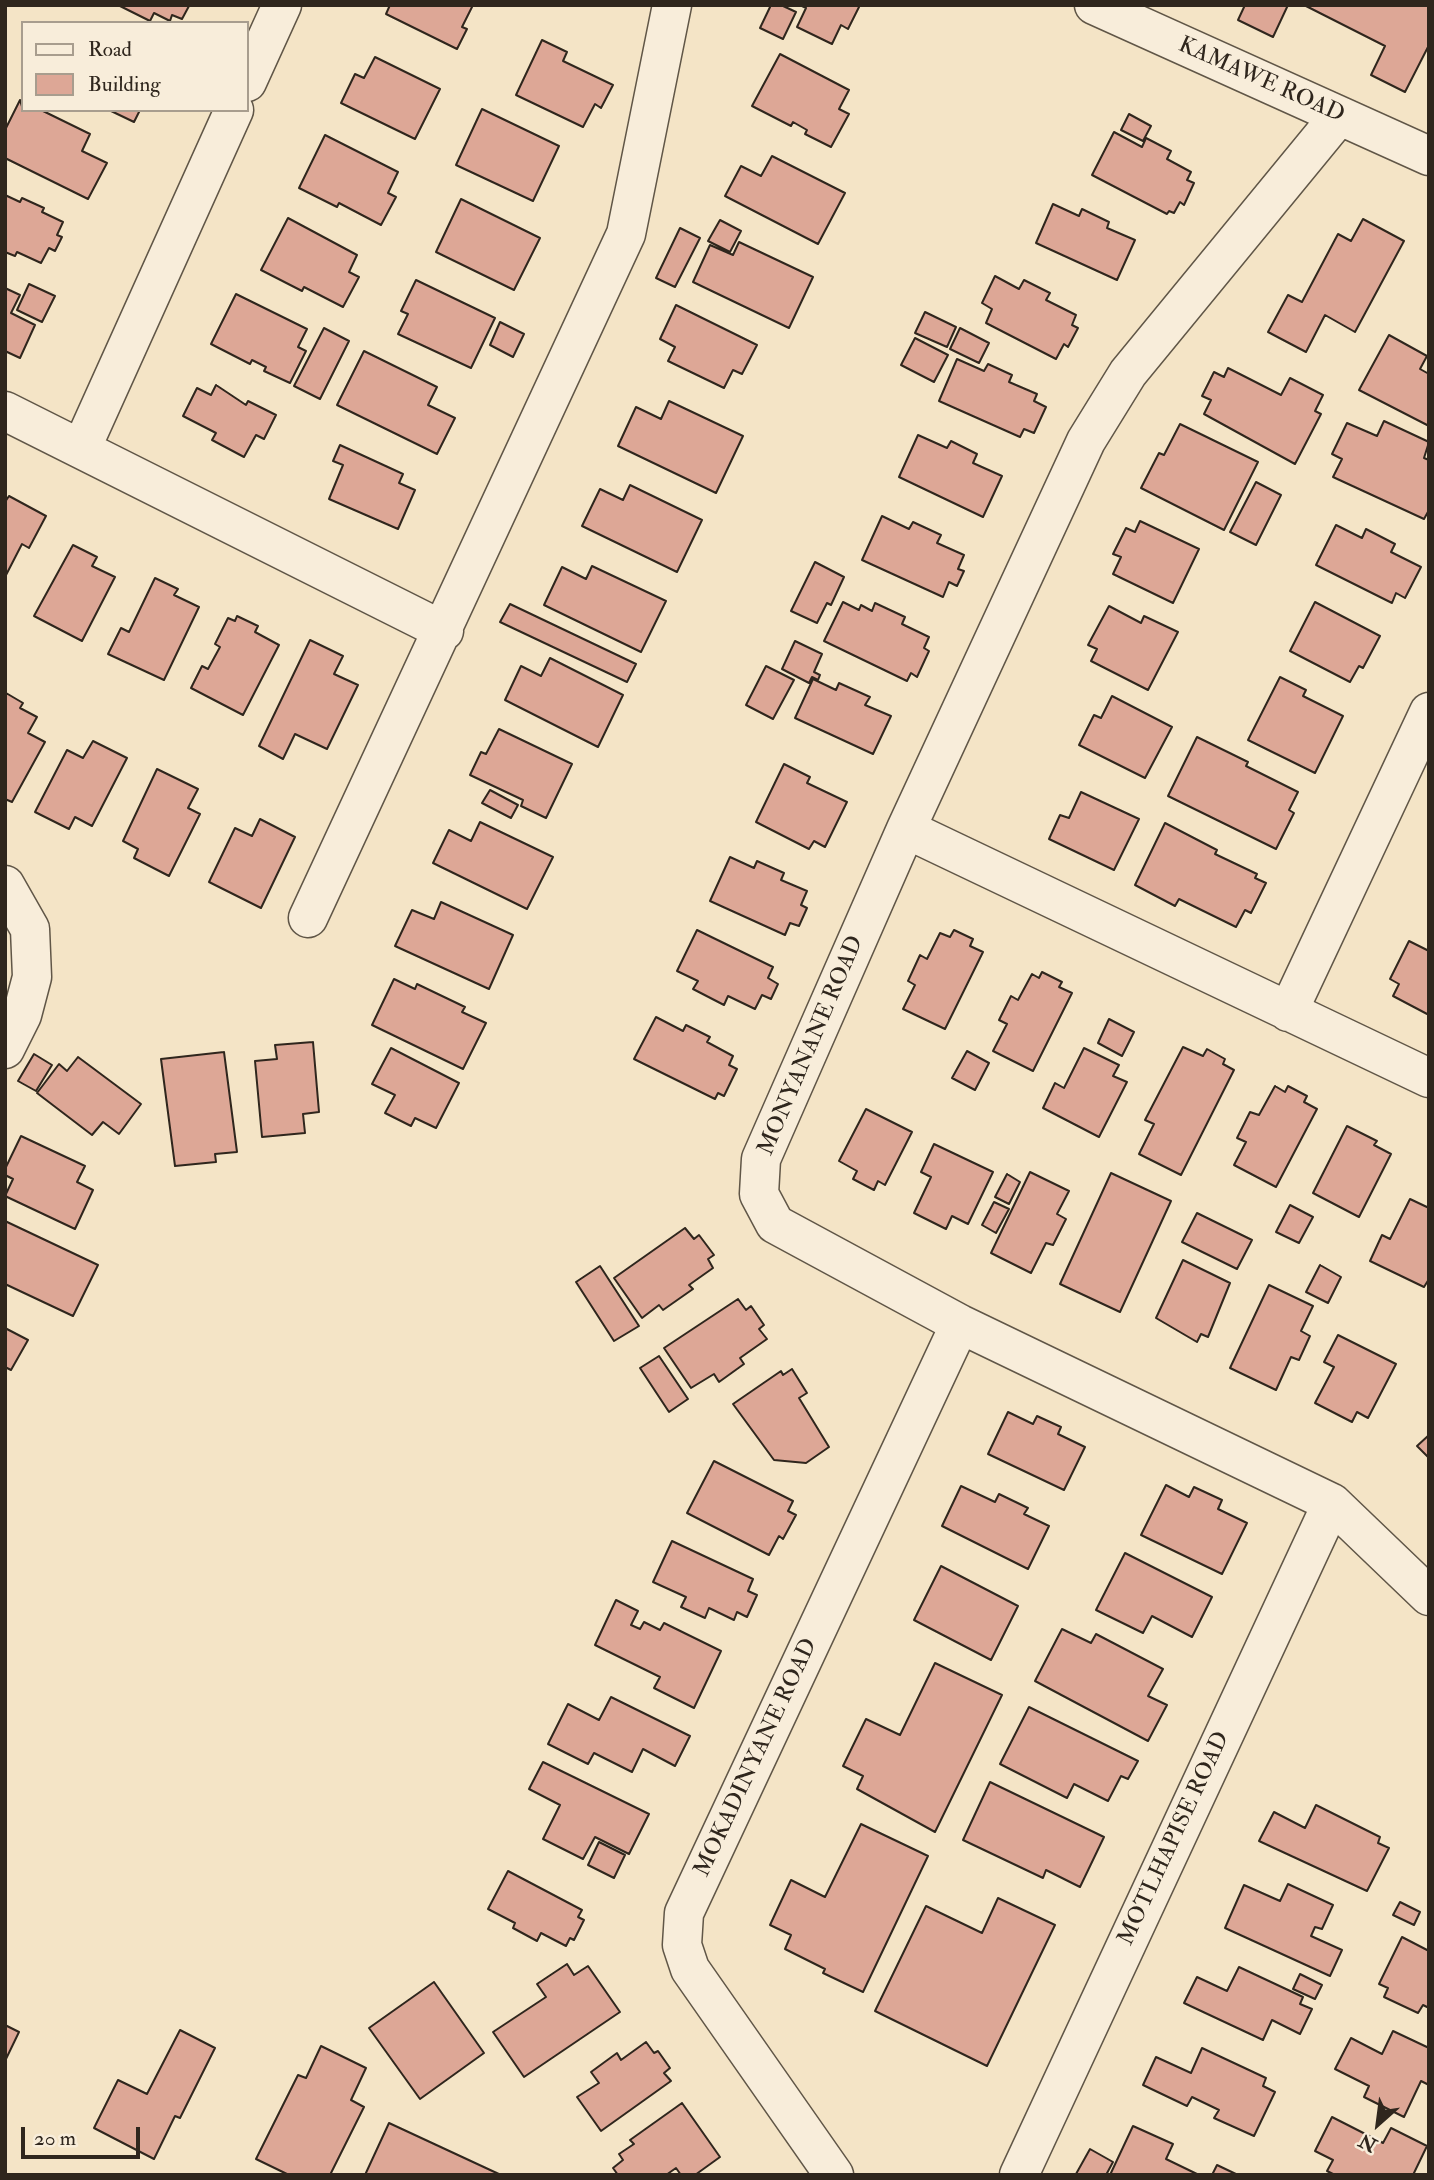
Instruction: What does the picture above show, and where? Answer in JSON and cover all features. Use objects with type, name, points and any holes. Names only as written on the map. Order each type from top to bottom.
[{"type":"street","points":[[248,80],[282,5]]},
{"type":"street","points":[[308,918],[444,631],[626,234],[672,5]]},
{"type":"street","name":"KAMAWE ROAD","points":[[1094,5],[1429,156]]},
{"type":"street","points":[[82,447],[233,112]]},
{"type":"street","name":"MONYANANE ROAD","points":[[1339,116],[1128,373],[1093,430],[906,829],[761,1159],[759,1194],[775,1224],[960,1324],[1332,1503],[1429,1596]]},
{"type":"street","points":[[5,411],[82,447],[444,631]]},
{"type":"street","points":[[1288,1012],[1429,712]]},
{"type":"street","points":[[906,829],[1429,1078]]},
{"type":"street","points":[[5,885],[30,929],[32,977],[22,1015],[5,1049]]},
{"type":"street","name":"MOKADINYANE ROAD","points":[[834,2175],[690,1969],[682,1945],[684,1913],[960,1324]]},
{"type":"street","name":"MOTLHAPISE ROAD","points":[[1019,2175],[1332,1503]]},
{"type":"building","points":[[118,5],[189,6],[182,19],[172,15],[170,21],[154,13],[150,21]]},
{"type":"building","points":[[390,5],[473,5],[462,27],[467,29],[457,49],[386,14]]},
{"type":"building","points":[[771,5],[781,5],[796,12],[783,39],[760,28]]},
{"type":"building","points":[[800,5],[860,5],[848,29],[841,25],[832,44],[797,27],[806,8]]},
{"type":"building","points":[[1245,5],[1288,5],[1273,37],[1238,20]]},
{"type":"building","points":[[1304,5],[1429,5],[1429,45],[1405,92],[1371,75],[1385,46]]},
{"type":"building","points":[[542,40],[567,52],[563,61],[613,85],[601,108],[595,104],[583,127],[516,95]]},
{"type":"building","points":[[780,54],[849,90],[839,109],[849,114],[831,147],[805,134],[807,130],[793,122],[791,126],[752,106]]},
{"type":"building","points":[[375,57],[440,89],[415,139],[341,103],[355,74],[364,78]]},
{"type":"building","points":[[20,100],[21,112],[45,112],[90,134],[82,151],[107,163],[88,199],[5,158],[5,130]]},
{"type":"building","points":[[482,109],[559,146],[533,201],[456,165]]},
{"type":"building","points":[[113,112],[139,112],[134,122]]},
{"type":"building","points":[[1129,114],[1151,126],[1143,141],[1121,130]]},
{"type":"building","points":[[1114,132],[1142,147],[1146,138],[1171,151],[1167,159],[1191,172],[1187,180],[1194,183],[1184,205],[1180,202],[1174,213],[1169,211],[1167,214],[1092,175]]},
{"type":"building","points":[[325,135],[398,172],[388,193],[396,197],[381,225],[339,203],[337,207],[299,188]]},
{"type":"building","points":[[772,156],[845,193],[818,244],[725,196],[741,166],[761,176]]},
{"type":"building","points":[[5,195],[20,202],[22,198],[44,208],[42,212],[63,222],[57,235],[62,237],[55,251],[49,248],[41,263],[17,252],[15,256],[5,252]]},
{"type":"building","points":[[461,199],[540,238],[514,290],[436,252]]},
{"type":"building","points":[[1053,204],[1079,216],[1082,209],[1109,222],[1107,228],[1135,240],[1117,280],[1036,243]]},
{"type":"building","points":[[288,218],[357,255],[349,272],[359,277],[343,307],[304,287],[302,291],[261,270]]},
{"type":"building","points":[[1363,219],[1404,241],[1355,332],[1325,315],[1306,352],[1268,332],[1288,295],[1302,302],[1338,234],[1351,241]]},
{"type":"building","points":[[720,220],[741,231],[730,252],[708,241]]},
{"type":"building","points":[[680,228],[700,238],[675,287],[656,278]]},
{"type":"building","points":[[739,242],[813,277],[789,328],[693,282],[710,245],[733,255]]},
{"type":"building","points":[[995,276],[1019,289],[1024,280],[1050,293],[1046,300],[1076,315],[1072,325],[1078,328],[1068,347],[1064,344],[1056,359],[986,323],[992,309],[982,303]]},
{"type":"building","points":[[416,280],[495,318],[471,368],[398,334],[408,314],[401,311]]},
{"type":"building","points":[[29,284],[55,296],[42,322],[17,310]]},
{"type":"building","points":[[5,288],[20,295],[11,313],[35,325],[20,358],[5,351]]},
{"type":"building","points":[[236,294],[307,329],[298,347],[306,351],[290,383],[264,371],[266,367],[252,360],[250,364],[211,344]]},
{"type":"building","points":[[676,305],[757,345],[742,374],[733,370],[724,388],[668,361],[675,347],[660,339]]},
{"type":"building","points":[[925,312],[956,327],[947,347],[915,333]]},
{"type":"building","points":[[500,322],[524,334],[513,357],[490,345]]},
{"type":"building","points":[[324,328],[349,341],[320,399],[294,386]]},
{"type":"building","points":[[960,328],[989,343],[979,363],[950,349]]},
{"type":"building","points":[[1389,335],[1427,356],[1420,369],[1429,374],[1429,426],[1359,390]]},
{"type":"building","points":[[915,338],[948,355],[934,382],[901,365]]},
{"type":"building","points":[[364,351],[437,387],[428,405],[455,418],[437,454],[337,405]]},
{"type":"building","points":[[957,359],[984,371],[988,364],[1012,375],[1009,382],[1037,394],[1034,401],[1046,407],[1034,433],[1024,429],[1020,437],[939,401]]},
{"type":"building","points":[[1228,368],[1281,395],[1290,378],[1323,395],[1315,411],[1321,414],[1295,464],[1204,414],[1211,400],[1202,396],[1214,372],[1224,377]]},
{"type":"building","points":[[216,385],[246,405],[248,401],[276,415],[264,439],[256,435],[244,457],[212,440],[216,433],[183,416],[197,388],[211,395]]},
{"type":"building","points":[[669,401],[743,436],[716,493],[618,446],[636,407],[661,419]]},
{"type":"building","points":[[1384,421],[1429,442],[1424,458],[1429,460],[1429,510],[1424,519],[1333,477],[1342,459],[1332,454],[1347,423],[1377,436]]},
{"type":"building","points":[[1180,424],[1258,462],[1224,530],[1141,488],[1159,453],[1164,455]]},
{"type":"building","points":[[918,435],[947,448],[951,441],[977,454],[973,463],[1002,476],[983,517],[899,477]]},
{"type":"building","points":[[340,445],[403,474],[399,483],[415,490],[398,529],[329,499],[343,465],[333,461]]},
{"type":"building","points":[[1256,482],[1281,495],[1256,545],[1230,532]]},
{"type":"building","points":[[630,485],[702,520],[677,572],[582,526],[600,489],[623,500]]},
{"type":"building","points":[[9,496],[46,516],[29,548],[22,544],[5,577],[5,502]]},
{"type":"building","points":[[882,516],[909,529],[913,522],[941,535],[937,543],[964,555],[958,569],[964,571],[957,586],[949,582],[943,597],[862,560]]},
{"type":"building","points":[[1140,521],[1199,549],[1173,603],[1113,574],[1121,557],[1113,554],[1126,528],[1135,532]]},
{"type":"building","points":[[1336,525],[1362,538],[1366,529],[1395,544],[1391,552],[1421,567],[1405,598],[1396,593],[1392,603],[1316,565]]},
{"type":"building","points":[[73,545],[97,557],[92,566],[115,577],[82,641],[34,616]]},
{"type":"building","points":[[815,562],[844,577],[831,605],[827,603],[817,623],[791,611]]},
{"type":"building","points":[[592,566],[666,601],[641,652],[544,605],[562,567],[586,579]]},
{"type":"building","points":[[155,578],[178,589],[174,595],[199,607],[164,680],[108,654],[121,628],[129,632]]},
{"type":"building","points":[[843,602],[859,610],[861,605],[872,611],[875,603],[905,617],[902,624],[929,637],[924,648],[929,651],[917,677],[911,673],[907,681],[824,641]]},
{"type":"building","points":[[1315,602],[1380,636],[1363,668],[1359,666],[1350,682],[1290,651]]},
{"type":"building","points":[[510,604],[636,664],[627,682],[500,622]]},
{"type":"building","points":[[1109,606],[1141,623],[1144,616],[1178,632],[1148,690],[1091,661],[1097,649],[1088,645]]},
{"type":"building","points":[[237,616],[258,626],[255,632],[279,645],[243,715],[191,688],[202,666],[208,669],[220,647],[215,644],[228,618],[235,621]]},
{"type":"building","points":[[310,640],[343,656],[334,674],[358,685],[327,749],[295,734],[283,759],[259,746]]},
{"type":"building","points":[[795,641],[822,654],[814,672],[820,675],[818,680],[812,677],[809,683],[782,669]]},
{"type":"building","points":[[550,658],[623,695],[598,747],[505,700],[521,666],[541,676]]},
{"type":"building","points":[[766,666],[794,680],[773,719],[746,705]]},
{"type":"building","points":[[1280,677],[1306,690],[1303,696],[1343,716],[1315,773],[1248,740]]},
{"type":"building","points":[[813,679],[836,690],[839,683],[870,697],[865,705],[891,716],[873,754],[795,718]]},
{"type":"building","points":[[6,693],[23,703],[20,708],[37,717],[28,733],[45,742],[12,802],[5,799]]},
{"type":"building","points":[[1112,696],[1172,727],[1145,778],[1079,745],[1094,715],[1101,718]]},
{"type":"building","points":[[499,729],[572,764],[546,818],[521,806],[523,800],[470,775],[481,752],[486,754]]},
{"type":"building","points":[[1197,737],[1248,762],[1246,766],[1298,792],[1289,810],[1294,813],[1276,849],[1168,796]]},
{"type":"building","points":[[93,741],[127,758],[92,826],[75,817],[69,829],[35,812],[67,750],[83,758]]},
{"type":"building","points":[[784,764],[810,777],[807,783],[847,802],[825,847],[814,841],[809,849],[756,822]]},
{"type":"building","points":[[157,769],[198,789],[188,808],[200,814],[169,876],[134,858],[138,849],[123,841]]},
{"type":"building","points":[[490,790],[518,805],[511,818],[482,803]]},
{"type":"building","points":[[1081,792],[1139,819],[1114,870],[1049,839],[1060,815],[1069,818]]},
{"type":"building","points":[[260,819],[295,837],[261,908],[209,882],[235,828],[252,836]]},
{"type":"building","points":[[480,822],[553,857],[527,909],[433,863],[449,830],[471,841]]},
{"type":"building","points":[[1165,823],[1217,850],[1215,854],[1257,874],[1255,878],[1266,883],[1251,913],[1245,910],[1236,927],[1179,899],[1175,906],[1135,885]]},
{"type":"building","points":[[730,857],[754,868],[757,861],[784,873],[781,880],[807,891],[801,905],[807,908],[799,926],[790,923],[785,935],[710,901]]},
{"type":"building","points":[[441,902],[513,935],[489,989],[395,946],[412,910],[434,919]]},
{"type":"building","points":[[697,930],[773,967],[768,978],[778,984],[771,999],[762,995],[755,1009],[728,996],[724,1005],[693,989],[698,981],[677,971]]},
{"type":"building","points":[[954,930],[973,939],[970,946],[983,952],[945,1029],[903,1009],[915,985],[908,981],[920,955],[927,959],[940,933],[950,937]]},
{"type":"building","points":[[1409,941],[1429,951],[1429,1015],[1393,996],[1399,984],[1390,979]]},
{"type":"building","points":[[1042,972],[1062,982],[1059,987],[1072,993],[1033,1071],[993,1051],[1007,1024],[999,1020],[1011,996],[1018,1000],[1032,974],[1039,978]]},
{"type":"building","points":[[394,979],[415,989],[417,984],[465,1007],[462,1012],[486,1023],[463,1069],[372,1025]]},
{"type":"building","points":[[656,1017],[683,1031],[686,1025],[710,1037],[707,1042],[733,1056],[729,1065],[737,1069],[724,1096],[718,1093],[715,1099],[634,1059]]},
{"type":"building","points":[[1109,1019],[1134,1032],[1122,1056],[1098,1043]]},
{"type":"building","points":[[313,1042],[319,1112],[303,1114],[305,1133],[262,1137],[255,1061],[277,1059],[275,1045]]},
{"type":"building","points":[[1183,1047],[1203,1056],[1207,1049],[1225,1059],[1223,1064],[1234,1070],[1181,1175],[1139,1154],[1154,1124],[1145,1120]]},
{"type":"building","points":[[391,1048],[459,1083],[436,1128],[415,1118],[411,1126],[385,1113],[395,1095],[372,1084]]},
{"type":"building","points":[[1084,1048],[1119,1065],[1113,1076],[1127,1082],[1099,1137],[1043,1108],[1055,1083],[1064,1088]]},
{"type":"building","points":[[967,1051],[989,1063],[975,1090],[952,1078]]},
{"type":"building","points":[[224,1052],[237,1152],[215,1154],[216,1162],[175,1166],[161,1059]]},
{"type":"building","points":[[34,1054],[52,1065],[36,1091],[18,1081]]},
{"type":"building","points":[[78,1057],[141,1104],[119,1134],[103,1122],[92,1135],[37,1093],[59,1064],[67,1071]]},
{"type":"building","points":[[1275,1086],[1285,1092],[1288,1086],[1307,1096],[1304,1102],[1317,1109],[1276,1187],[1234,1165],[1246,1142],[1237,1138],[1250,1112],[1259,1115]]},
{"type":"building","points":[[866,1109],[912,1132],[885,1185],[878,1181],[874,1190],[853,1179],[857,1171],[839,1161]]},
{"type":"building","points":[[1347,1126],[1377,1141],[1374,1145],[1391,1154],[1359,1217],[1313,1193]]},
{"type":"building","points":[[21,1136],[85,1166],[77,1182],[93,1190],[75,1229],[5,1196],[13,1179],[5,1175],[5,1169]]},
{"type":"building","points":[[934,1144],[993,1172],[968,1224],[952,1216],[946,1229],[914,1213],[931,1177],[921,1172]]},
{"type":"building","points":[[1030,1172],[1069,1191],[1057,1214],[1066,1219],[1053,1245],[1046,1243],[1031,1273],[991,1253]]},
{"type":"building","points":[[1111,1173],[1171,1201],[1120,1312],[1060,1284]]},
{"type":"building","points":[[1007,1174],[1020,1182],[1009,1204],[995,1197]]},
{"type":"building","points":[[1410,1199],[1429,1208],[1429,1279],[1424,1287],[1370,1261],[1382,1235],[1390,1239]]},
{"type":"building","points":[[994,1202],[1009,1209],[996,1233],[982,1225]]},
{"type":"building","points":[[1290,1205],[1313,1217],[1299,1243],[1276,1232]]},
{"type":"building","points":[[1197,1213],[1252,1240],[1237,1269],[1182,1242]]},
{"type":"building","points":[[5,1221],[98,1265],[73,1316],[5,1284]]},
{"type":"building","points":[[685,1228],[694,1239],[699,1235],[714,1255],[708,1259],[713,1268],[689,1285],[693,1289],[663,1310],[659,1305],[642,1318],[614,1278]]},
{"type":"building","points":[[1183,1260],[1230,1283],[1208,1337],[1201,1334],[1197,1342],[1156,1318]]},
{"type":"building","points":[[1320,1265],[1341,1277],[1328,1303],[1306,1292]]},
{"type":"building","points":[[600,1266],[639,1326],[614,1341],[576,1282]]},
{"type":"building","points":[[1269,1285],[1313,1306],[1301,1331],[1310,1336],[1299,1360],[1291,1357],[1276,1390],[1230,1368]]},
{"type":"building","points":[[738,1299],[746,1310],[751,1306],[764,1325],[759,1329],[767,1339],[740,1358],[744,1364],[719,1382],[714,1374],[691,1388],[664,1348]]},
{"type":"building","points":[[5,1328],[28,1340],[11,1370],[5,1367]]},
{"type":"building","points":[[1338,1335],[1396,1364],[1368,1418],[1357,1412],[1352,1422],[1315,1403],[1334,1367],[1324,1362]]},
{"type":"building","points":[[659,1356],[688,1399],[669,1412],[640,1368]]},
{"type":"building","points":[[792,1369],[807,1393],[799,1398],[829,1447],[806,1463],[774,1460],[733,1404],[781,1371],[783,1375]]},
{"type":"building","points":[[1008,1412],[1033,1424],[1037,1416],[1061,1427],[1058,1434],[1085,1447],[1064,1490],[988,1454]]},
{"type":"building","points":[[1429,1435],[1429,1458],[1417,1446]]},
{"type":"building","points":[[714,1461],[793,1501],[788,1511],[796,1515],[783,1539],[779,1536],[769,1555],[687,1513]]},
{"type":"building","points":[[1166,1485],[1189,1497],[1194,1487],[1222,1500],[1218,1509],[1247,1523],[1222,1574],[1141,1535]]},
{"type":"building","points":[[961,1486],[995,1502],[999,1494],[1028,1508],[1024,1514],[1049,1526],[1028,1569],[942,1526]]},
{"type":"building","points":[[672,1541],[753,1579],[748,1591],[757,1595],[747,1617],[737,1612],[734,1620],[709,1608],[705,1618],[681,1607],[686,1597],[653,1582]]},
{"type":"building","points":[[1125,1553],[1212,1597],[1192,1637],[1152,1616],[1143,1633],[1096,1610]]},
{"type":"building","points":[[941,1566],[1018,1606],[991,1660],[914,1620]]},
{"type":"building","points":[[616,1600],[638,1611],[631,1625],[640,1629],[644,1622],[660,1630],[664,1623],[721,1651],[694,1708],[654,1688],[660,1677],[595,1645]]},
{"type":"building","points":[[1062,1629],[1091,1643],[1096,1634],[1163,1669],[1148,1696],[1167,1705],[1148,1741],[1035,1681]]},
{"type":"building","points":[[935,1663],[1002,1695],[935,1832],[857,1789],[863,1776],[843,1766],[866,1719],[900,1735]]},
{"type":"building","points":[[611,1697],[690,1736],[675,1766],[643,1749],[632,1772],[594,1753],[588,1764],[548,1744],[568,1704],[599,1720]]},
{"type":"building","points":[[1029,1707],[1138,1761],[1128,1779],[1121,1776],[1108,1801],[1074,1784],[1067,1798],[1000,1764]]},
{"type":"building","points":[[543,1762],[649,1814],[629,1854],[595,1837],[583,1859],[543,1839],[560,1805],[529,1789]]},
{"type":"building","points":[[990,1782],[1104,1837],[1080,1887],[1046,1870],[1043,1878],[963,1840]]},
{"type":"building","points":[[1316,1805],[1380,1837],[1378,1843],[1389,1848],[1367,1891],[1259,1841],[1274,1812],[1305,1828]]},
{"type":"building","points":[[861,1824],[928,1856],[863,1992],[823,1973],[825,1969],[785,1949],[791,1935],[770,1925],[791,1880],[825,1897]]},
{"type":"building","points":[[599,1842],[625,1855],[614,1878],[588,1865]]},
{"type":"building","points":[[508,1871],[582,1910],[578,1917],[584,1920],[574,1940],[570,1938],[566,1946],[541,1933],[537,1941],[513,1928],[515,1923],[488,1909]]},
{"type":"building","points":[[1288,1884],[1333,1905],[1322,1929],[1315,1927],[1311,1936],[1342,1950],[1330,1976],[1225,1928],[1244,1885],[1280,1901]]},
{"type":"building","points":[[998,1898],[1055,1925],[987,2066],[875,2011],[926,1906],[982,1933]]},
{"type":"building","points":[[1400,1902],[1420,1912],[1414,1925],[1393,1915]]},
{"type":"building","points":[[1402,1937],[1429,1951],[1429,2008],[1423,2005],[1418,2013],[1384,1997],[1388,1988],[1379,1984]]},
{"type":"building","points":[[567,1964],[574,1975],[588,1966],[620,2012],[524,2077],[493,2032],[546,1997],[537,1984]]},
{"type":"building","points":[[1239,1967],[1303,1997],[1300,2004],[1312,2009],[1300,2034],[1272,2020],[1263,2040],[1184,2003],[1197,1977],[1227,1991]]},
{"type":"building","points":[[1300,1974],[1322,1985],[1315,1999],[1293,1989]]},
{"type":"building","points":[[434,1982],[484,2053],[420,2099],[369,2028]]},
{"type":"building","points":[[5,2025],[19,2032],[5,2061]]},
{"type":"building","points":[[180,2030],[215,2048],[180,2118],[175,2116],[154,2159],[94,2128],[118,2080],[147,2094]]},
{"type":"building","points":[[1393,2031],[1429,2048],[1429,2085],[1421,2081],[1404,2117],[1364,2097],[1369,2086],[1335,2069],[1351,2038],[1382,2054]]},
{"type":"building","points":[[646,2042],[654,2053],[658,2051],[670,2068],[664,2073],[671,2081],[601,2131],[577,2097],[599,2083],[591,2072],[617,2053],[621,2060]]},
{"type":"building","points":[[321,2046],[366,2068],[351,2100],[364,2107],[330,2175],[289,2175],[256,2159],[298,2075],[306,2078]]},
{"type":"building","points":[[1202,2048],[1266,2078],[1263,2086],[1275,2092],[1254,2136],[1214,2118],[1219,2110],[1192,2097],[1187,2106],[1143,2085],[1156,2057],[1191,2073]]},
{"type":"building","points":[[682,2103],[720,2157],[695,2175],[681,2175],[676,2168],[666,2175],[618,2175],[613,2168],[623,2160],[619,2154],[634,2144],[630,2140]]},
{"type":"building","points":[[1332,2117],[1383,2143],[1391,2128],[1427,2146],[1413,2175],[1335,2175],[1327,2171],[1333,2160],[1315,2151]]},
{"type":"building","points":[[389,2123],[501,2175],[365,2175]]},
{"type":"building","points":[[1133,2126],[1173,2144],[1166,2159],[1199,2175],[1110,2175]]},
{"type":"building","points":[[1090,2149],[1113,2162],[1106,2175],[1076,2174]]},
{"type":"building","points":[[1217,2165],[1238,2175],[1212,2175]]}]
